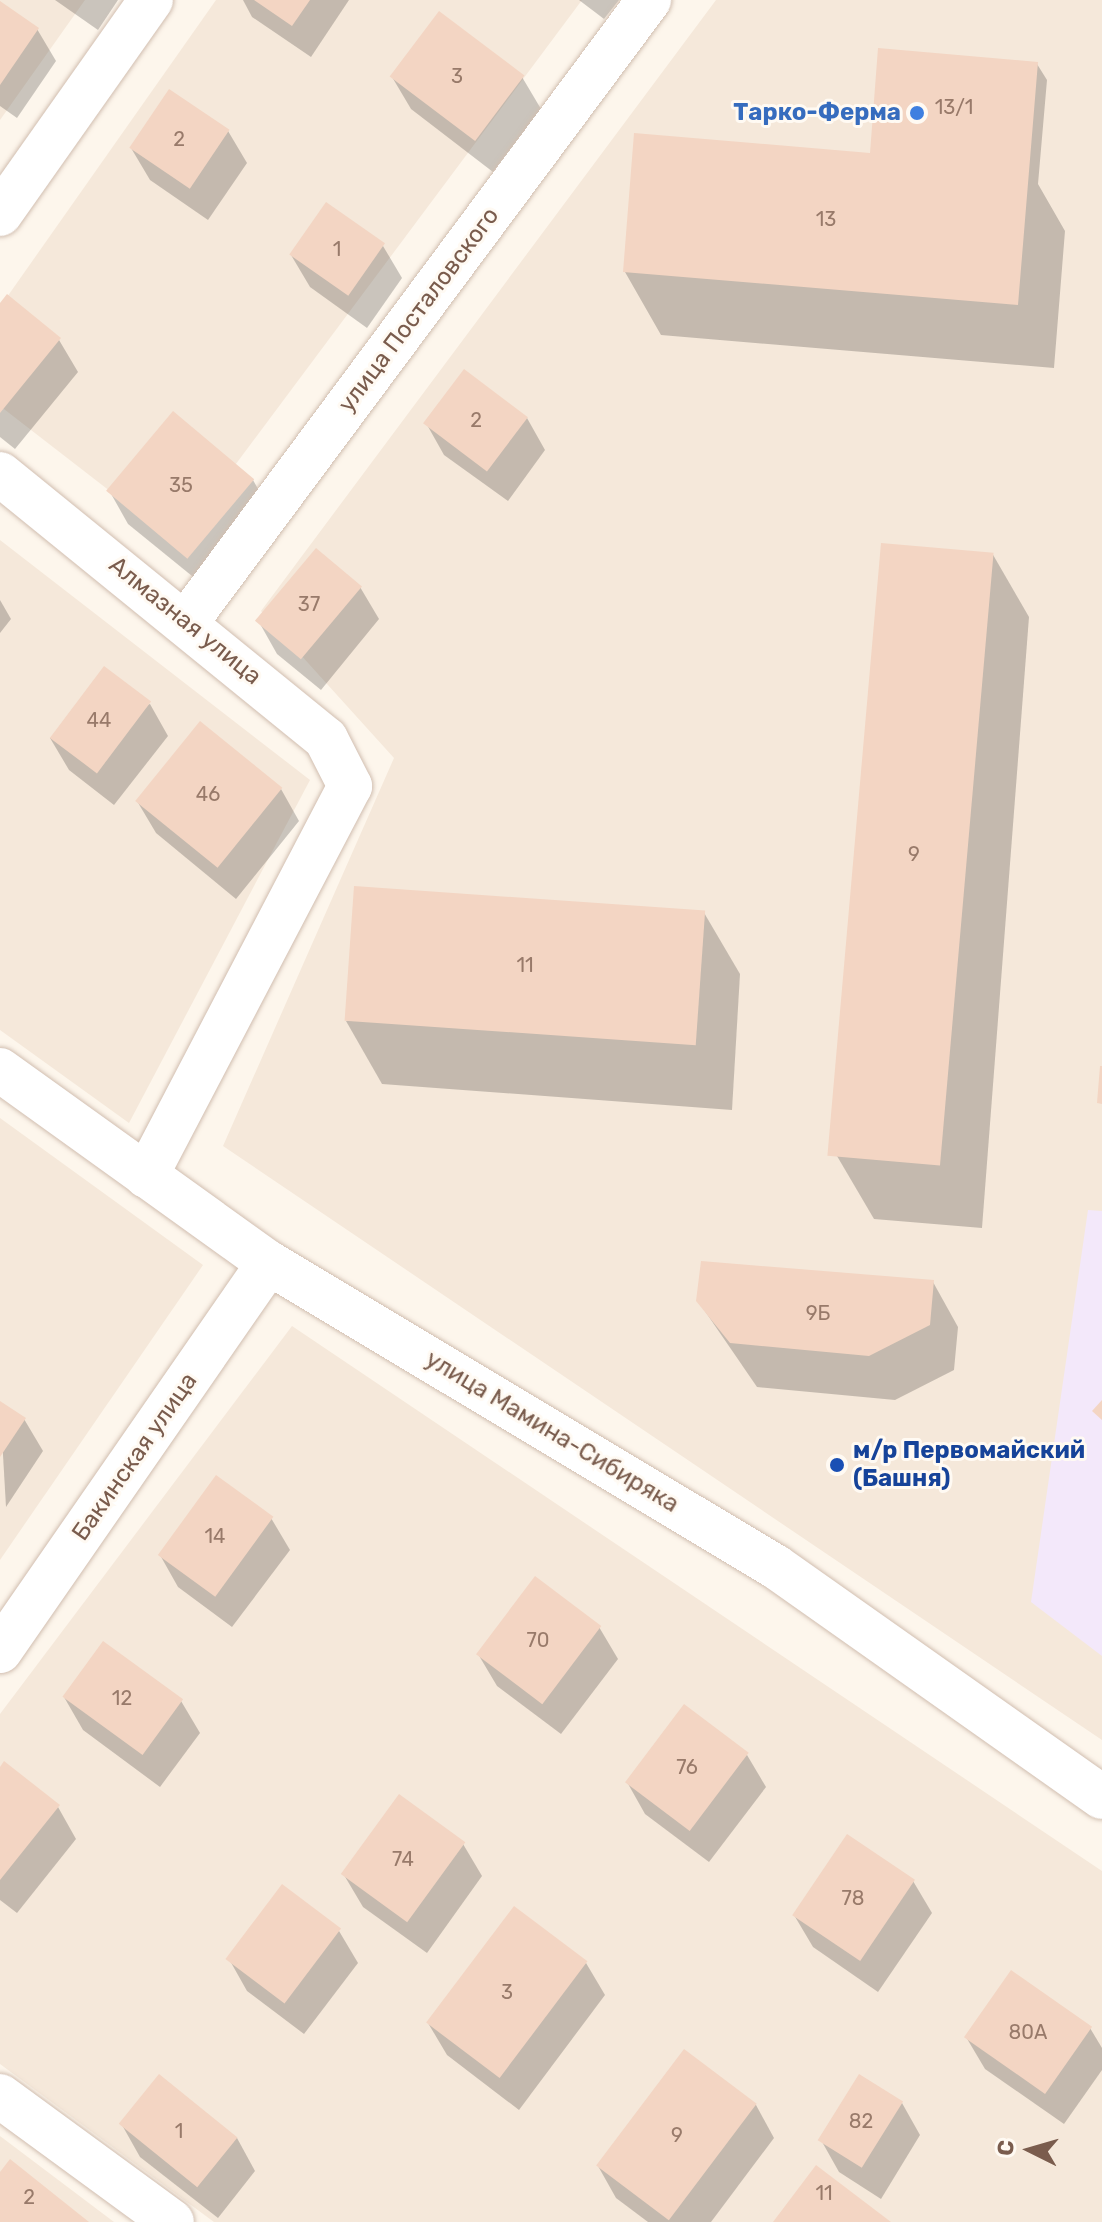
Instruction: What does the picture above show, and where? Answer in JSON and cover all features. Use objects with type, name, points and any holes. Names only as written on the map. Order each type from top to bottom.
[{"type":"street","points":[[0,214],[151,0]]},
{"type":"street","name":"улица Посталовского","points":[[188,620],[649,0]]},
{"type":"street","name":"Алмазная улица","points":[[0,474],[188,620],[326,739],[350,786],[146,1176]]},
{"type":"street","name":"улица Мамина-Сибиряка","points":[[0,1070],[269,1263],[776,1567],[1102,1797]]},
{"type":"street","name":"Бакинская улица","points":[[0,1651],[269,1263]]},
{"type":"street","points":[[0,2096],[172,2222]]},
{"type":"shaded area","points":[[0,0],[85,0],[0,120]]},
{"type":"shaded area","points":[[216,0],[582,0],[177,543],[0,406],[0,307]]},
{"type":"shaded area","points":[[716,0],[1102,0],[1102,1740],[223,1146],[394,758],[261,611]]},
{"type":"shaded area","points":[[0,540],[310,780],[129,1123],[0,1030]]},
{"type":"shaded area","points":[[0,1118],[203,1265],[0,1560]]},
{"type":"shaded area","points":[[1088,1210],[1102,1211],[1102,1656],[1031,1602]]},
{"type":"shaded area","points":[[292,1326],[1102,1871],[1102,2222],[214,2222],[0,2064],[0,1714]]},
{"type":"shaded area","points":[[0,2136],[114,2222],[0,2222]]},
{"type":"building","points":[[254,0],[310,0],[292,26]]},
{"type":"building","points":[[0,1],[39,28],[0,85]]},
{"type":"building","points":[[439,11],[524,75],[475,141],[390,76]]},
{"type":"building","points":[[878,48],[1038,62],[1018,305],[623,272],[634,133],[870,153]]},
{"type":"building","points":[[169,89],[230,130],[190,189],[129,148]]},
{"type":"building","points":[[326,202],[385,243],[348,296],[289,254]]},
{"type":"building","points":[[7,294],[61,338],[0,413],[0,303]]},
{"type":"building","points":[[464,369],[528,417],[487,471],[423,423]]},
{"type":"building","points":[[173,411],[254,479],[187,559],[106,491]]},
{"type":"building","points":[[881,543],[994,553],[940,1166],[827,1156]]},
{"type":"building","points":[[316,548],[362,587],[301,659],[255,621]]},
{"type":"building","points":[[104,666],[151,702],[97,773],[50,738]]},
{"type":"building","points":[[200,721],[282,788],[218,868],[135,801]]},
{"type":"building","points":[[354,886],[705,911],[696,1045],[345,1021]]},
{"type":"building","points":[[1102,1066],[1102,1104],[1097,1103]]},
{"type":"building","points":[[701,1261],[934,1280],[930,1325],[869,1356],[730,1343],[696,1301]]},
{"type":"building","points":[[1102,1400],[1102,1420],[1092,1411]]},
{"type":"building","points":[[0,1401],[26,1418],[0,1457]]},
{"type":"building","points":[[216,1475],[273,1517],[215,1597],[158,1555]]},
{"type":"building","points":[[535,1576],[601,1626],[542,1704],[476,1654]]},
{"type":"building","points":[[103,1641],[183,1699],[143,1755],[62,1697]]},
{"type":"building","points":[[684,1704],[749,1753],[690,1831],[625,1782]]},
{"type":"building","points":[[4,1761],[60,1805],[0,1880],[0,1767]]},
{"type":"building","points":[[399,1794],[465,1842],[407,1922],[341,1874]]},
{"type":"building","points":[[847,1834],[915,1880],[860,1961],[792,1915]]},
{"type":"building","points":[[282,1884],[341,1929],[285,2004],[225,1959]]},
{"type":"building","points":[[514,1906],[587,1961],[500,2078],[426,2023]]},
{"type":"building","points":[[1011,1970],[1092,2027],[1045,2094],[964,2037]]},
{"type":"building","points":[[684,2049],[757,2104],[669,2220],[596,2166]]},
{"type":"building","points":[[159,2074],[237,2138],[197,2187],[119,2124]]},
{"type":"building","points":[[859,2074],[903,2102],[862,2168],[818,2140]]},
{"type":"building","points":[[10,2159],[89,2222],[0,2222],[0,2172]]},
{"type":"building","points":[[816,2165],[891,2222],[773,2222]]},
{"type":"place","name":"Тарко-Ферма","points":[[917,113]]},
{"type":"place","name":"м/р Первомайский (Башня)","points":[[837,1465]]}]
